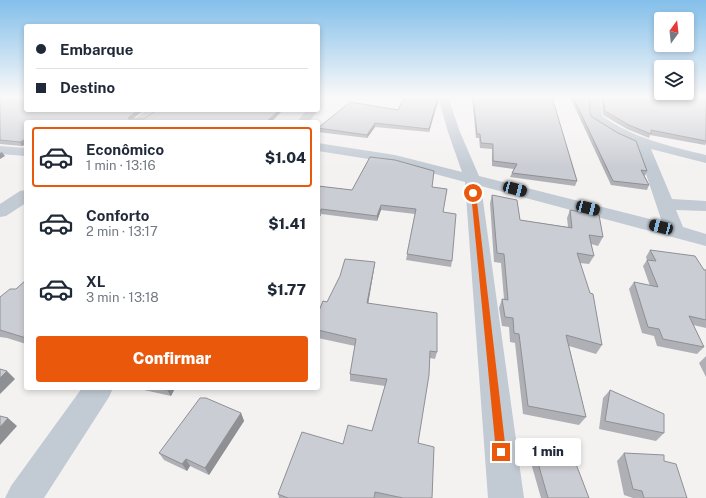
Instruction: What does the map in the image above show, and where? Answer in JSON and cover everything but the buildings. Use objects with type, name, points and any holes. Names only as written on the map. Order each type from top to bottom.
[{"type":"street","points":[[450,120],[472,177],[506,498]]},
{"type":"street","points":[[601,120],[622,134],[642,143],[706,159]]},
{"type":"street","points":[[642,143],[675,231]]},
{"type":"street","points":[[320,147],[395,159],[472,177],[675,231],[706,241]]},
{"type":"street","points":[[0,150],[24,152]]},
{"type":"street","points":[[0,212],[24,196]]},
{"type":"street","points":[[666,204],[706,206]]},
{"type":"street","points":[[23,498],[98,390]]},
{"type":"route","points":[[473,193],[501,452]]}]
